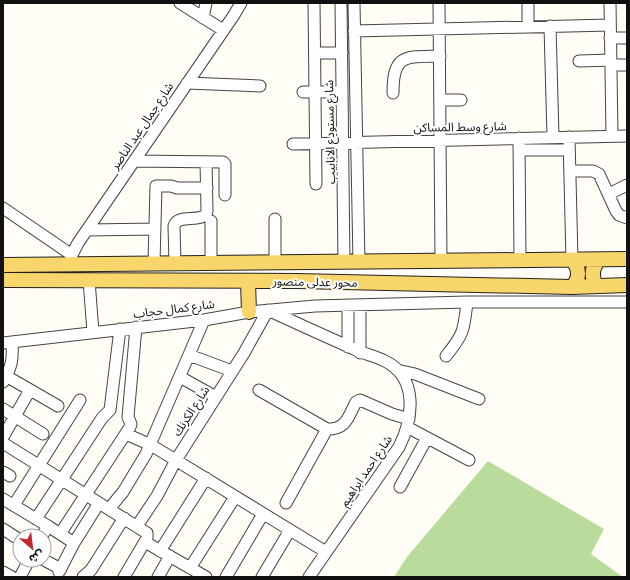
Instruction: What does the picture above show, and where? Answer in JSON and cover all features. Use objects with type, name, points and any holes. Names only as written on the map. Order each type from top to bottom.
[{"type":"main road","name":"محور عدلى منصور","points":[[3,265],[71,260],[154,263],[627,260]]},
{"type":"main road","points":[[572,260],[577,266],[578,273],[577,281],[572,287]]},
{"type":"main road","points":[[596,286],[592,274],[594,266],[599,260]]},
{"type":"main road","name":"محور عدلى منصور","points":[[3,282],[89,280],[248,281],[572,287],[627,285]]},
{"type":"main road","points":[[248,281],[249,312]]},
{"type":"street","points":[[181,3],[223,30]]},
{"type":"street","points":[[203,18],[206,3]]},
{"type":"street","name":"شارع جمال عبد الناصر","points":[[71,260],[78,243],[241,3]]},
{"type":"street","points":[[314,3],[316,184]]},
{"type":"street","name":"شارع مستودع الانابيب","points":[[341,3],[344,262]]},
{"type":"street","points":[[354,3],[358,262]]},
{"type":"street","points":[[439,3],[442,261]]},
{"type":"street","points":[[528,3],[528,27]]},
{"type":"street","points":[[610,3],[612,136]]},
{"type":"street","points":[[354,31],[610,25]]},
{"type":"street","points":[[550,26],[553,138]]},
{"type":"street","points":[[610,38],[627,38]]},
{"type":"street","points":[[315,53],[342,53]]},
{"type":"street","points":[[393,93],[394,72],[400,63],[410,57],[440,56]]},
{"type":"street","points":[[579,61],[611,62],[627,65]]},
{"type":"street","points":[[187,83],[260,86]]},
{"type":"street","points":[[303,92],[342,92]]},
{"type":"street","points":[[440,100],[461,100]]},
{"type":"street","name":"شارع وسط المساكن","points":[[293,144],[627,136]]},
{"type":"street","points":[[569,137],[572,260]]},
{"type":"street","points":[[519,138],[520,261]]},
{"type":"street","points":[[519,150],[569,150]]},
{"type":"street","points":[[134,161],[222,162],[224,163],[224,195]]},
{"type":"street","points":[[175,263],[175,223],[178,220],[203,217],[207,212],[206,162]]},
{"type":"street","points":[[570,171],[596,172],[601,177],[616,211],[619,215],[627,218]]},
{"type":"street","points":[[609,194],[627,185]]},
{"type":"street","points":[[154,263],[156,186],[206,188]]},
{"type":"street","points":[[3,208],[71,260]]},
{"type":"street","points":[[275,220],[275,262]]},
{"type":"street","points":[[211,221],[211,262]]},
{"type":"street","points":[[88,230],[155,229]]},
{"type":"street","points":[[89,280],[93,332]]},
{"type":"street","points":[[446,356],[463,332],[467,302]]},
{"type":"street","name":"شارع كمال حجاب","points":[[8,342],[204,320],[268,310],[348,305],[467,302],[627,302]]},
{"type":"street","points":[[348,305],[348,346]]},
{"type":"street","points":[[360,305],[360,353]]},
{"type":"street","name":"شارع احمد ابراهيم","points":[[268,310],[348,346],[360,353],[386,361],[397,370],[406,382],[411,407],[408,423],[401,442],[393,456],[309,577]]},
{"type":"street","name":"شارع الكرنك","points":[[137,526],[157,496],[176,460],[232,371],[268,310]]},
{"type":"street","points":[[109,509],[135,473],[151,444],[204,320]]},
{"type":"street","points":[[60,534],[131,424],[128,417],[136,327]]},
{"type":"street","points":[[36,519],[102,418],[111,409],[120,329]]},
{"type":"street","points":[[8,342],[13,361],[11,369],[5,379],[30,390],[58,406]]},
{"type":"street","points":[[189,355],[232,371]]},
{"type":"street","points":[[397,370],[415,374],[479,399]]},
{"type":"street","points":[[180,377],[216,397]]},
{"type":"street","points":[[3,437],[30,390]]},
{"type":"street","points":[[259,390],[327,429],[336,429],[344,425],[356,402],[360,400],[392,414],[408,423],[427,438],[469,460]]},
{"type":"street","points":[[14,505],[80,400]]},
{"type":"street","points":[[3,409],[43,434]]},
{"type":"street","points":[[286,503],[327,429]]},
{"type":"street","points":[[128,430],[326,552]]},
{"type":"street","points":[[400,487],[427,438]]},
{"type":"street","points":[[3,443],[147,533],[148,536],[145,542],[124,577]]},
{"type":"street","points":[[158,577],[165,554],[206,478]]},
{"type":"street","points":[[145,542],[198,574],[235,497]]},
{"type":"street","points":[[3,499],[48,526],[74,544]]},
{"type":"street","points":[[52,565],[60,570],[99,503]]},
{"type":"street","points":[[226,577],[263,514]]},
{"type":"street","points":[[83,577],[91,570],[124,518]]},
{"type":"street","points":[[3,529],[12,535]]},
{"type":"street","points":[[262,577],[290,530]]},
{"type":"street","points":[[20,577],[25,568]]},
{"type":"street","points":[[3,572],[12,577]]},
{"type":"green space","points":[[488,461],[604,529],[591,554],[623,577],[394,577],[407,557]]}]
